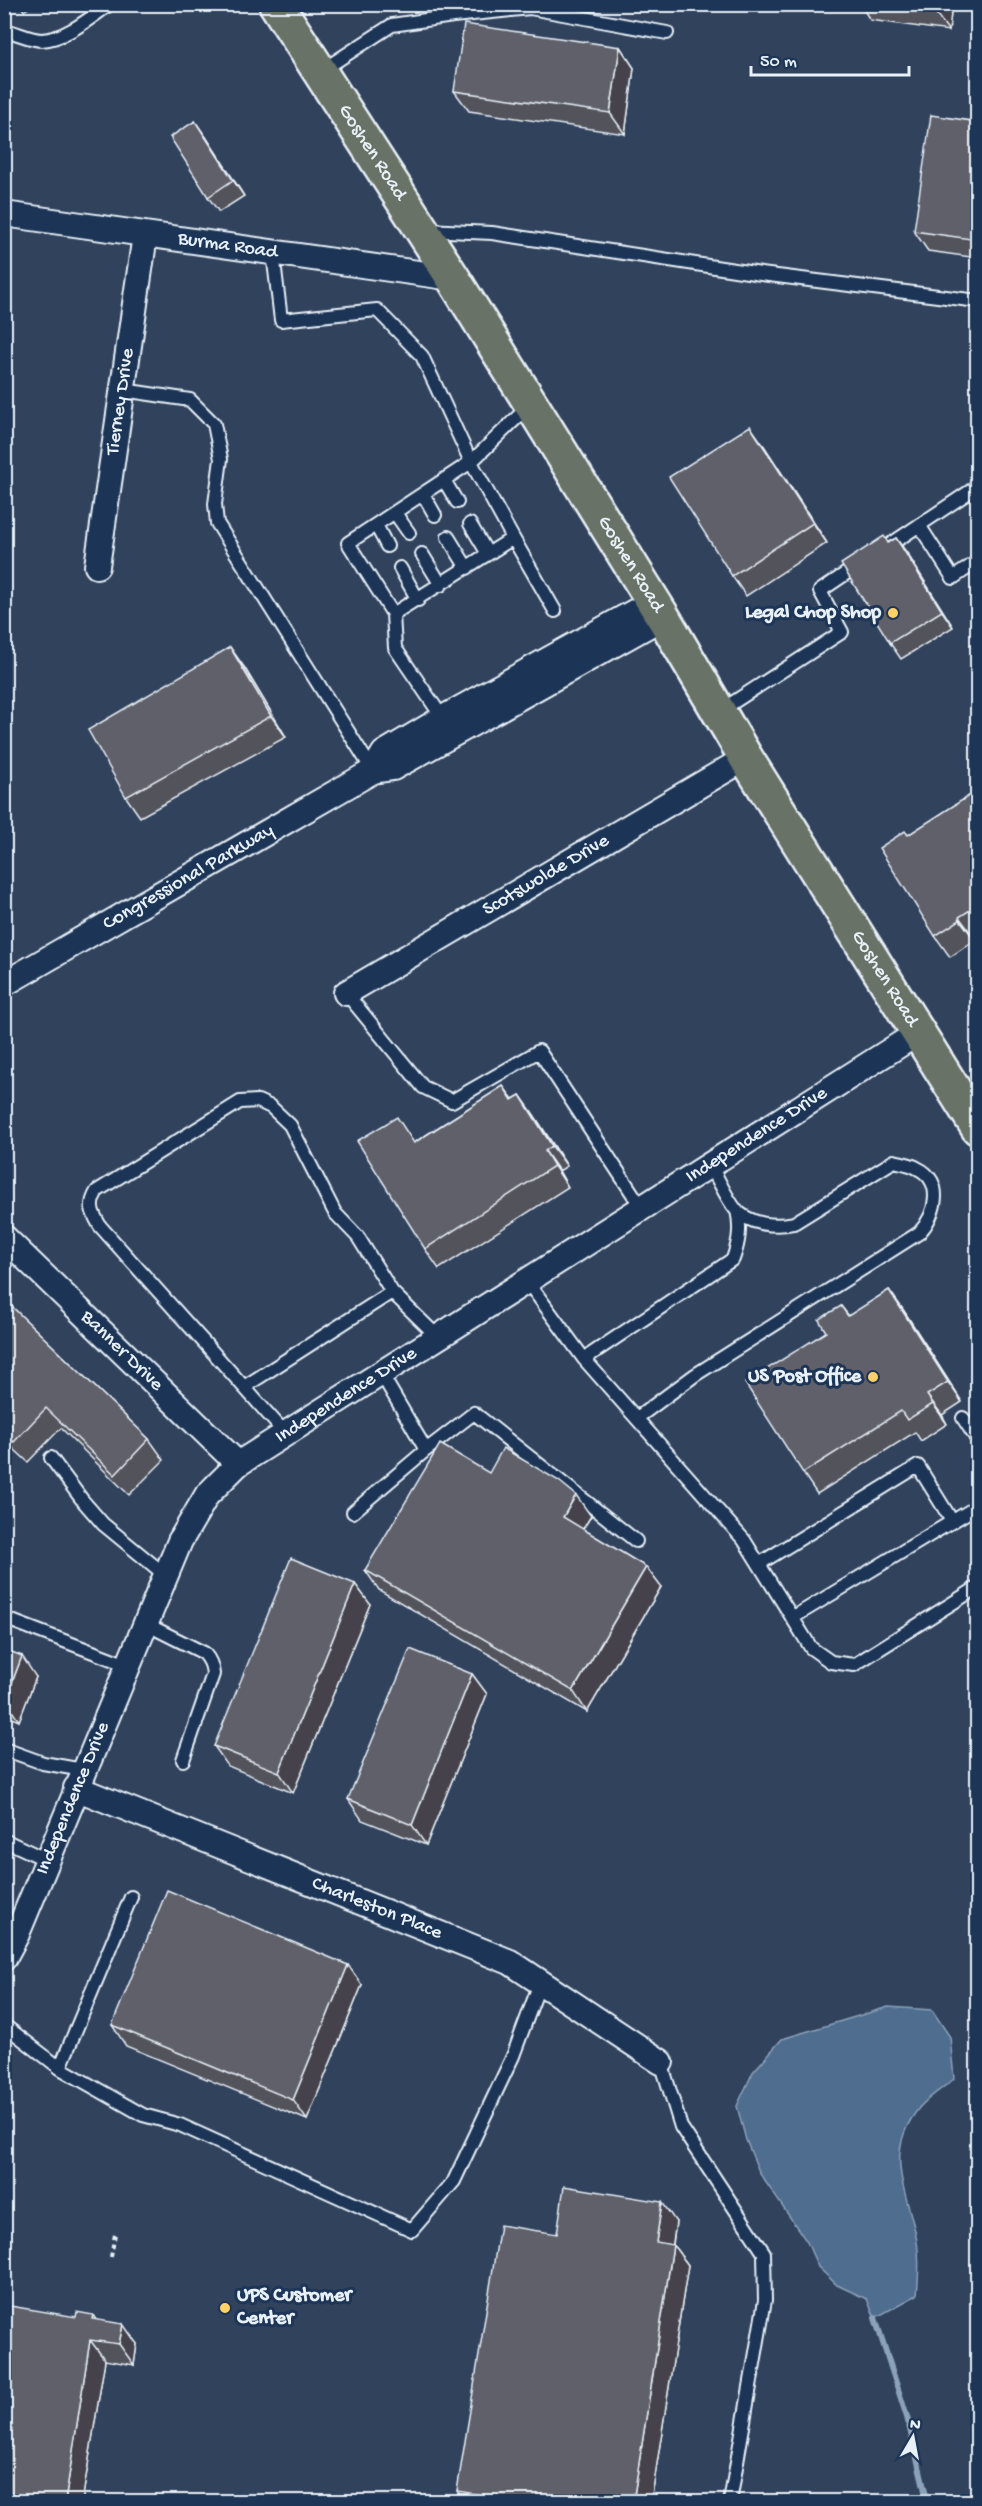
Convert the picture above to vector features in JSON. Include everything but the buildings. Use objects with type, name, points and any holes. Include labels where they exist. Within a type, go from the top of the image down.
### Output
[{"type":"main road","name":"Goshen Road","points":[[276,4],[453,278],[659,609],[746,758],[978,1128]]},
{"type":"street","name":"Burma Road","points":[[4,214],[453,278]]},
{"type":"street","name":"Tierney Drive","points":[[97,566],[145,235]]},
{"type":"street","name":"Congressional Parkway","points":[[4,984],[374,771],[393,768],[448,726],[659,609]]},
{"type":"street","name":"Scotswolde Drive","points":[[346,993],[746,758]]},
{"type":"street","name":"Independence Drive","points":[[4,1958],[47,1860],[164,1574],[180,1540],[207,1495],[238,1464],[382,1375],[438,1337],[918,1033]]},
{"type":"street","name":"Banner Drive","points":[[4,1237],[238,1464]]},
{"type":"street","name":"Charleston Place","points":[[80,1779],[510,1962],[661,2062]]},
{"type":"lane","points":[[4,30],[41,40],[58,36],[75,28],[110,4]]},
{"type":"lane","points":[[320,72],[392,25],[453,16],[530,8],[667,33]]},
{"type":"lane","points":[[422,230],[492,233],[761,274],[978,301]]},
{"type":"lane","points":[[273,253],[281,320],[377,310],[422,356],[471,462],[555,611]]},
{"type":"lane","points":[[123,390],[190,400],[214,423],[221,459],[215,504],[217,523],[374,771]]},
{"type":"lane","points":[[448,726],[395,648],[393,614],[348,543],[471,462],[531,404]]},
{"type":"lane","points":[[444,480],[457,502]]},
{"type":"lane","points":[[719,712],[842,632],[820,591],[978,486]]},
{"type":"lane","points":[[423,494],[435,515]]},
{"type":"lane","points":[[395,513],[409,533]]},
{"type":"lane","points":[[470,524],[488,554]]},
{"type":"lane","points":[[375,525],[387,546]]},
{"type":"lane","points":[[918,525],[953,578],[978,561]]},
{"type":"lane","points":[[448,537],[467,568]]},
{"type":"lane","points":[[393,614],[513,538]]},
{"type":"lane","points":[[422,554],[441,585]]},
{"type":"lane","points":[[400,568],[418,600]]},
{"type":"lane","points":[[346,993],[423,1087],[452,1101],[539,1051],[642,1208]]},
{"type":"lane","points":[[286,1434],[100,1226],[92,1213],[91,1200],[97,1191],[240,1102],[258,1101],[270,1107],[290,1125],[335,1213],[358,1237],[392,1292],[438,1337]]},
{"type":"lane","points":[[637,1418],[695,1375],[919,1233],[930,1221],[935,1200],[933,1183],[918,1168],[894,1161],[794,1223],[776,1227],[756,1221],[737,1210]]},
{"type":"lane","points":[[584,1359],[733,1259],[739,1244],[740,1223],[737,1210],[710,1165]]},
{"type":"lane","points":[[527,1281],[584,1359],[744,1540],[811,1648],[831,1662],[854,1665],[978,1587]]},
{"type":"lane","points":[[244,1387],[392,1292]]},
{"type":"lane","points":[[382,1375],[426,1450]]},
{"type":"lane","points":[[353,1512],[474,1413],[636,1541]]},
{"type":"lane","points":[[963,1418],[978,1441]]},
{"type":"lane","points":[[51,1458],[82,1501],[103,1524],[164,1574]]},
{"type":"lane","points":[[759,1564],[918,1466],[952,1521]]},
{"type":"lane","points":[[792,1618],[978,1506]]},
{"type":"lane","points":[[4,1618],[127,1665]]},
{"type":"lane","points":[[144,1623],[204,1653],[210,1659],[213,1674],[183,1760]]},
{"type":"lane","points":[[4,1749],[80,1779]]},
{"type":"lane","points":[[4,1840],[47,1860]]},
{"type":"lane","points":[[60,2068],[131,1897]]},
{"type":"lane","points":[[4,2025],[60,2068],[143,2115],[180,2125],[412,2230],[454,2181],[513,2056],[540,1983]]},
{"type":"lane","points":[[661,2062],[681,2127],[764,2253],[765,2300],[730,2502]]},
{"type":"path","points":[[111,2257],[115,2234]]},
{"type":"water","points":[[888,2007],[932,2010],[950,2037],[954,2079],[919,2108],[902,2138],[900,2168],[902,2183],[918,2247],[917,2295],[875,2318],[867,2299],[837,2285],[818,2267],[807,2242],[760,2174],[746,2140],[737,2106],[753,2072],[782,2039]]},
{"type":"waterway","points":[[875,2318],[907,2417],[926,2495],[930,2502]]},
{"type":"place","name":"Legal Chop Shop","points":[[893,613]]},
{"type":"place","name":"US Post Office","points":[[873,1377]]},
{"type":"place","name":"UPS Customer Center","points":[[225,2308]]}]
